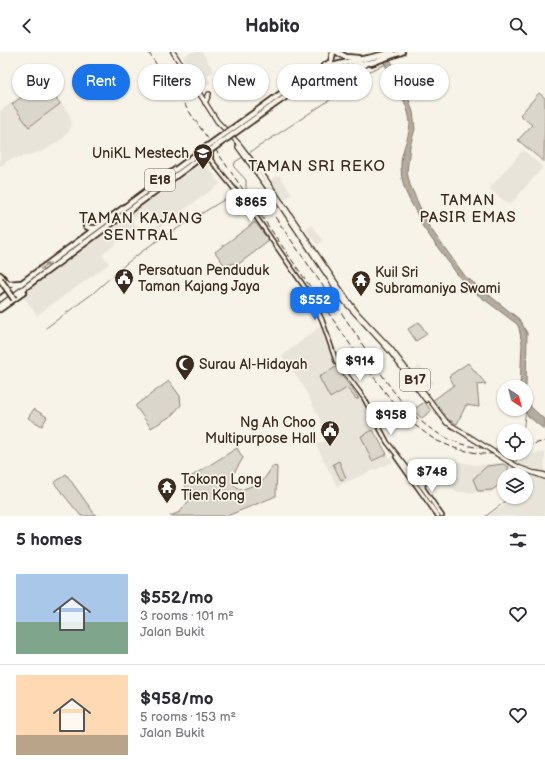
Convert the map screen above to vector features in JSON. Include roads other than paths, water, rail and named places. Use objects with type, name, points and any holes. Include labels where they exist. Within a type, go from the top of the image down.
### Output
[{"type":"highway","points":[[328,64],[331,62],[334,52]]},
{"type":"highway","points":[[337,52],[346,57],[366,59]]},
{"type":"highway","name":"E18","points":[[343,64],[366,59],[372,60],[392,52]]},
{"type":"highway","name":"E18","points":[[355,64],[402,52]]},
{"type":"highway","points":[[364,64],[372,60]]},
{"type":"highway","name":"E18","points":[[0,306],[186,167],[209,155],[227,138],[277,99]]},
{"type":"highway","name":"E18","points":[[0,299],[97,227],[209,155],[269,105],[278,100]]},
{"type":"highway","points":[[85,237],[87,231],[86,226],[90,228],[97,227]]},
{"type":"highway","points":[[0,309],[38,281],[72,253]]},
{"type":"highway","points":[[0,275],[4,281],[11,285],[25,280]]},
{"type":"highway","points":[[0,279],[13,300]]},
{"type":"highway","points":[[0,283],[13,300]]},
{"type":"main road","name":"B17","points":[[173,52],[180,64]]},
{"type":"main road","points":[[205,94],[209,94],[205,103]]},
{"type":"main road","name":"B17","points":[[203,100],[221,126],[237,143],[345,302],[389,350],[438,416],[516,466],[545,476]]},
{"type":"main road","points":[[209,155],[237,194],[252,211],[308,293],[322,320],[336,361],[364,398],[387,442],[423,488],[442,516]]},
{"type":"main road","points":[[308,293],[322,323],[335,362],[363,399],[389,448],[416,483],[438,516]]},
{"type":"main road","points":[[417,480],[423,479],[423,488]]},
{"type":"waterway","points":[[249,153],[351,86],[365,73],[380,67]]},
{"type":"waterway","points":[[243,157],[235,162],[234,167],[246,180],[246,189]]},
{"type":"waterway","points":[[46,328],[92,294],[127,263],[152,244],[235,193]]},
{"type":"waterway","points":[[524,424],[525,416]]},
{"type":"waterway","points":[[515,464],[517,460]]},
{"type":"waterway","points":[[486,516],[502,504]]},
{"type":"railway","points":[[148,52],[363,363],[405,418],[435,440],[457,449],[482,454],[497,454]]},
{"type":"railway","points":[[275,217],[342,313],[378,370],[408,409],[425,425],[445,437],[469,446],[497,449]]},
{"type":"railway","points":[[533,444],[545,441]]},
{"type":"place","name":"UniKL Mestech","points":[[203,170]]},
{"type":"place","name":"Persatuan Penduduk Taman Kajang Jaya","points":[[124,295]]},
{"type":"place","name":"Kuil Sri Subramaniya Swami","points":[[361,297]]},
{"type":"place","name":"Surau Al-Hidayah","points":[[185,381]]},
{"type":"place","name":"Ng Ah Choo Multipurpose Hall","points":[[330,447]]},
{"type":"place","name":"Tokong Long Tien Kong","points":[[167,504]]},
{"type":"district","name":"TAMAN SRI REKO","points":[[317,166]]},
{"type":"district","name":"TAMAN PASIR EMAS","points":[[468,208]]},
{"type":"district","name":"TAMAN KAJANG SENTRAL","points":[[141,226]]}]
